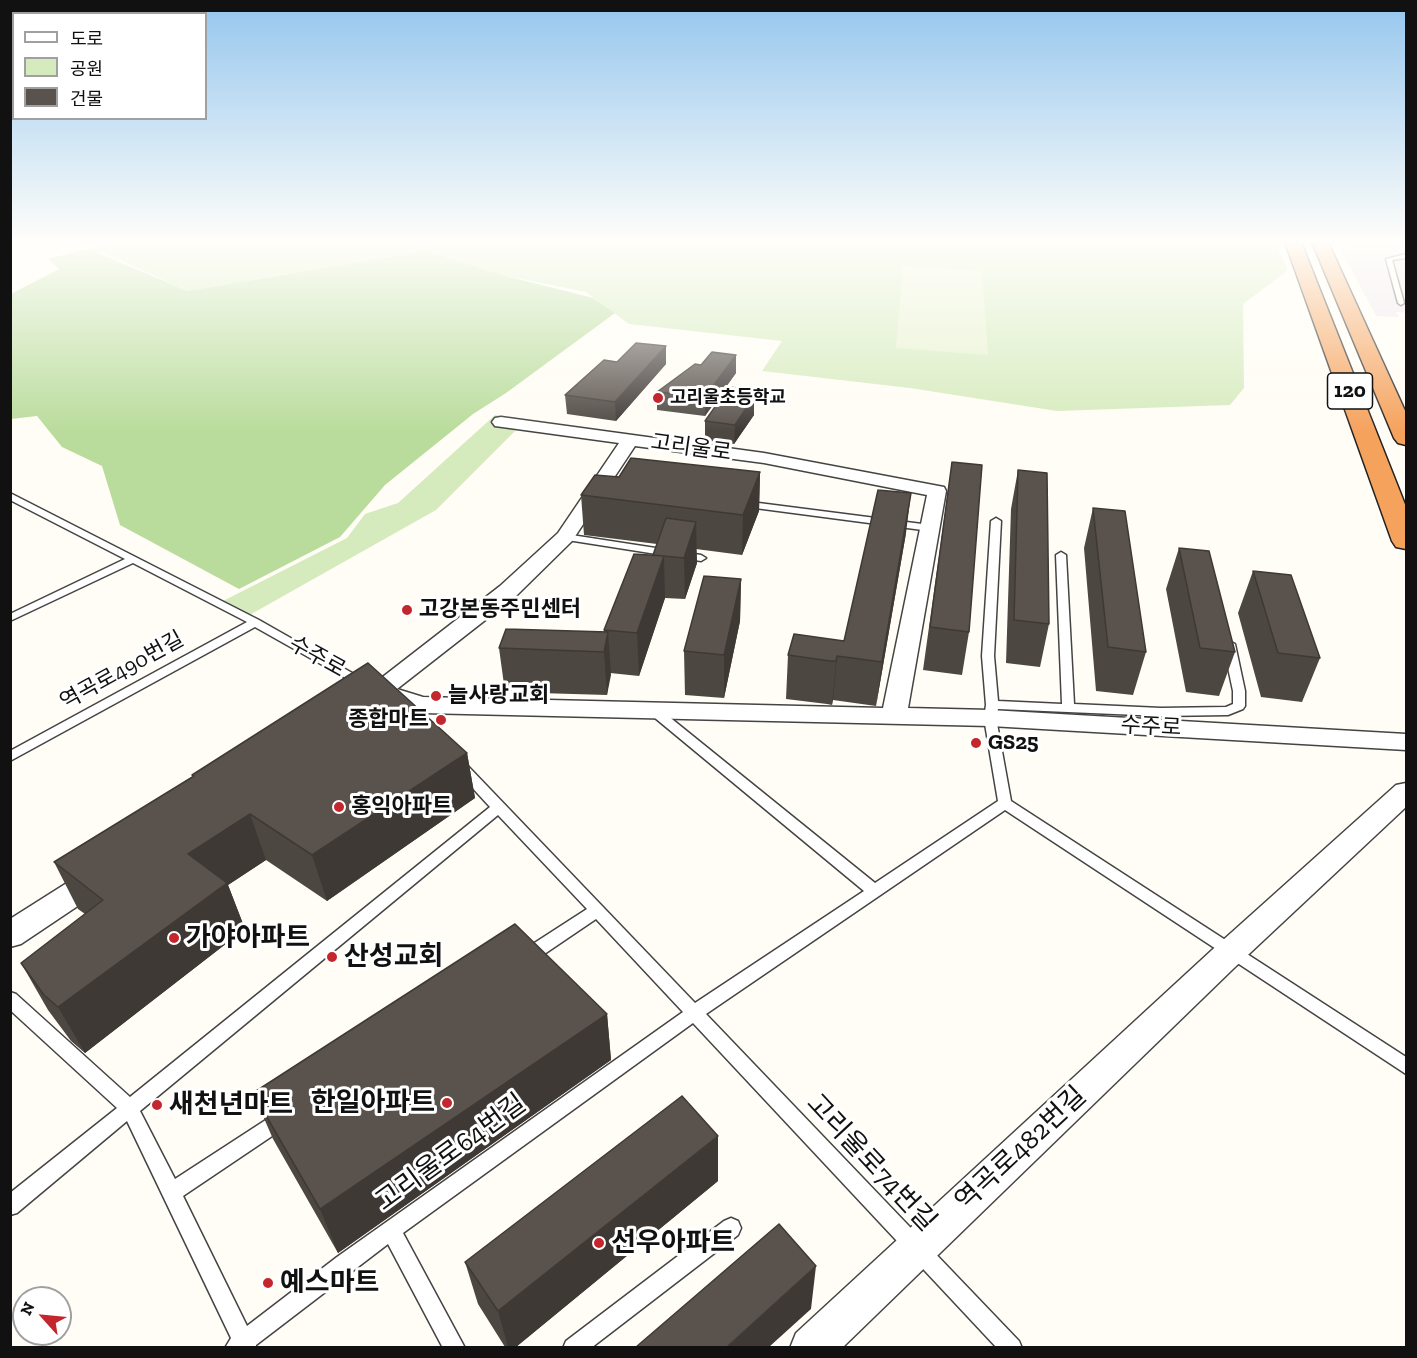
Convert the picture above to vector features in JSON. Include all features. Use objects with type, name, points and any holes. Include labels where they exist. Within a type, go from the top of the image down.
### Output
[{"type":"highway","name":"120","points":[[1317,305],[1407,541]]},
{"type":"highway","name":"120","points":[[1348,305],[1407,438]]},
{"type":"street","points":[[501,422],[630,440]]},
{"type":"street","name":"고리울로","points":[[350,712],[380,692],[508,591],[565,537],[605,487],[630,440],[764,458],[937,492],[930,528]]},
{"type":"street","points":[[894,715],[930,528]]},
{"type":"street","name":"수주로","points":[[380,692],[418,712],[653,710],[894,715],[991,711],[1407,742]]},
{"type":"street","name":"역곡로482번길","points":[[811,1347],[1232,951],[1407,792]]},
{"type":"street","points":[[10,935],[120,863]]},
{"type":"lane","name":"수주로","points":[[10,496],[255,622],[380,692]]},
{"type":"lane","points":[[736,503],[930,528]]},
{"type":"lane","points":[[996,521],[988,656],[991,711],[1005,803],[1407,1066]]},
{"type":"lane","points":[[565,537],[701,558]]},
{"type":"lane","points":[[1061,555],[1068,706]]},
{"type":"lane","points":[[10,618],[134,559]]},
{"type":"lane","name":"역곡로490번길","points":[[10,757],[255,622]]},
{"type":"lane","points":[[991,711],[1068,706],[1161,712],[1228,711],[1239,706],[1239,692],[1226,633]]},
{"type":"lane","points":[[653,710],[874,891]]},
{"type":"lane","name":"고리울로74번길","points":[[453,759],[1012,1347]]},
{"type":"lane","points":[[694,1013],[1005,803]]},
{"type":"lane","points":[[10,1206],[499,807]]},
{"type":"lane","points":[[518,962],[597,910]]},
{"type":"lane","name":"고리울로64번길","points":[[10,999],[130,1108],[172,1192],[241,1345],[391,1231],[694,1013]]},
{"type":"lane","points":[[172,1192],[290,1113]]},
{"type":"lane","points":[[573,1347],[731,1228]]},
{"type":"lane","points":[[391,1231],[455,1347]]},
{"type":"shaded area","points":[[1370,305],[1406,305],[1406,313],[1396,312],[1399,317],[1376,316]]},
{"type":"green space","points":[[11,305],[604,305],[615,313],[506,393],[473,414],[385,485],[340,537],[239,589],[120,525],[102,466],[62,447],[37,416],[11,419]]},
{"type":"green space","points":[[604,305],[1243,305],[1244,388],[1230,405],[1057,411],[910,388],[762,371],[782,341],[629,324]]},
{"type":"green space","points":[[900,305],[984,305],[988,355],[896,348]]},
{"type":"green space","points":[[495,415],[526,420],[436,510],[246,617],[219,603],[347,538],[365,514],[398,503]]},
{"type":"building","points":[[636,343],[666,346],[615,402],[565,395],[604,360],[617,362]]},
{"type":"building","points":[[712,352],[736,355],[705,397],[657,392],[695,364],[701,365]]},
{"type":"building","points":[[729,387],[754,390],[750,396],[754,396],[735,425],[705,421]]},
{"type":"building","points":[[631,458],[760,472],[743,515],[581,495],[595,475],[619,477]]},
{"type":"building","points":[[952,462],[982,465],[969,632],[930,627]]},
{"type":"building","points":[[1018,470],[1047,473],[1049,624],[1014,620]]},
{"type":"building","points":[[878,490],[911,493],[882,662],[837,656],[836,661],[830,661],[788,655],[794,634],[844,641]]},
{"type":"building","points":[[1093,508],[1125,511],[1146,652],[1108,647]]},
{"type":"building","points":[[666,518],[696,522],[684,558],[653,555]]},
{"type":"building","points":[[1179,548],[1209,551],[1235,652],[1200,648]]},
{"type":"building","points":[[634,554],[664,556],[637,633],[604,630]]},
{"type":"building","points":[[1253,571],[1291,575],[1320,658],[1278,653]]},
{"type":"building","points":[[704,576],[741,579],[724,655],[684,651]]},
{"type":"building","points":[[506,629],[608,632],[604,652],[499,648]]},
{"type":"building","points":[[368,663],[467,753],[312,855],[250,814],[188,854],[227,883],[58,1007],[44,995],[21,963],[103,900],[54,862],[194,776],[192,775]]},
{"type":"building","points":[[515,924],[607,1014],[320,1209],[253,1093]]},
{"type":"building","points":[[682,1096],[718,1136],[498,1311],[465,1262]]},
{"type":"building","points":[[779,1224],[816,1266],[727,1347],[636,1347]]},
{"type":"place","name":"고리울초등학교","points":[[658,398]]},
{"type":"place","name":"고강본동주민센터","points":[[407,610]]},
{"type":"place","name":"늘사랑교회","points":[[436,696]]},
{"type":"place","name":"종합마트","points":[[441,720]]},
{"type":"place","name":"GS25","points":[[976,743]]},
{"type":"place","name":"홍익아파트","points":[[339,807]]},
{"type":"place","name":"가야아파트","points":[[174,938]]},
{"type":"place","name":"산성교회","points":[[332,957]]},
{"type":"place","name":"한일아파트","points":[[447,1103]]},
{"type":"place","name":"새천년마트","points":[[157,1105]]},
{"type":"place","name":"선우아파트","points":[[599,1243]]},
{"type":"place","name":"예스마트","points":[[268,1283]]}]
